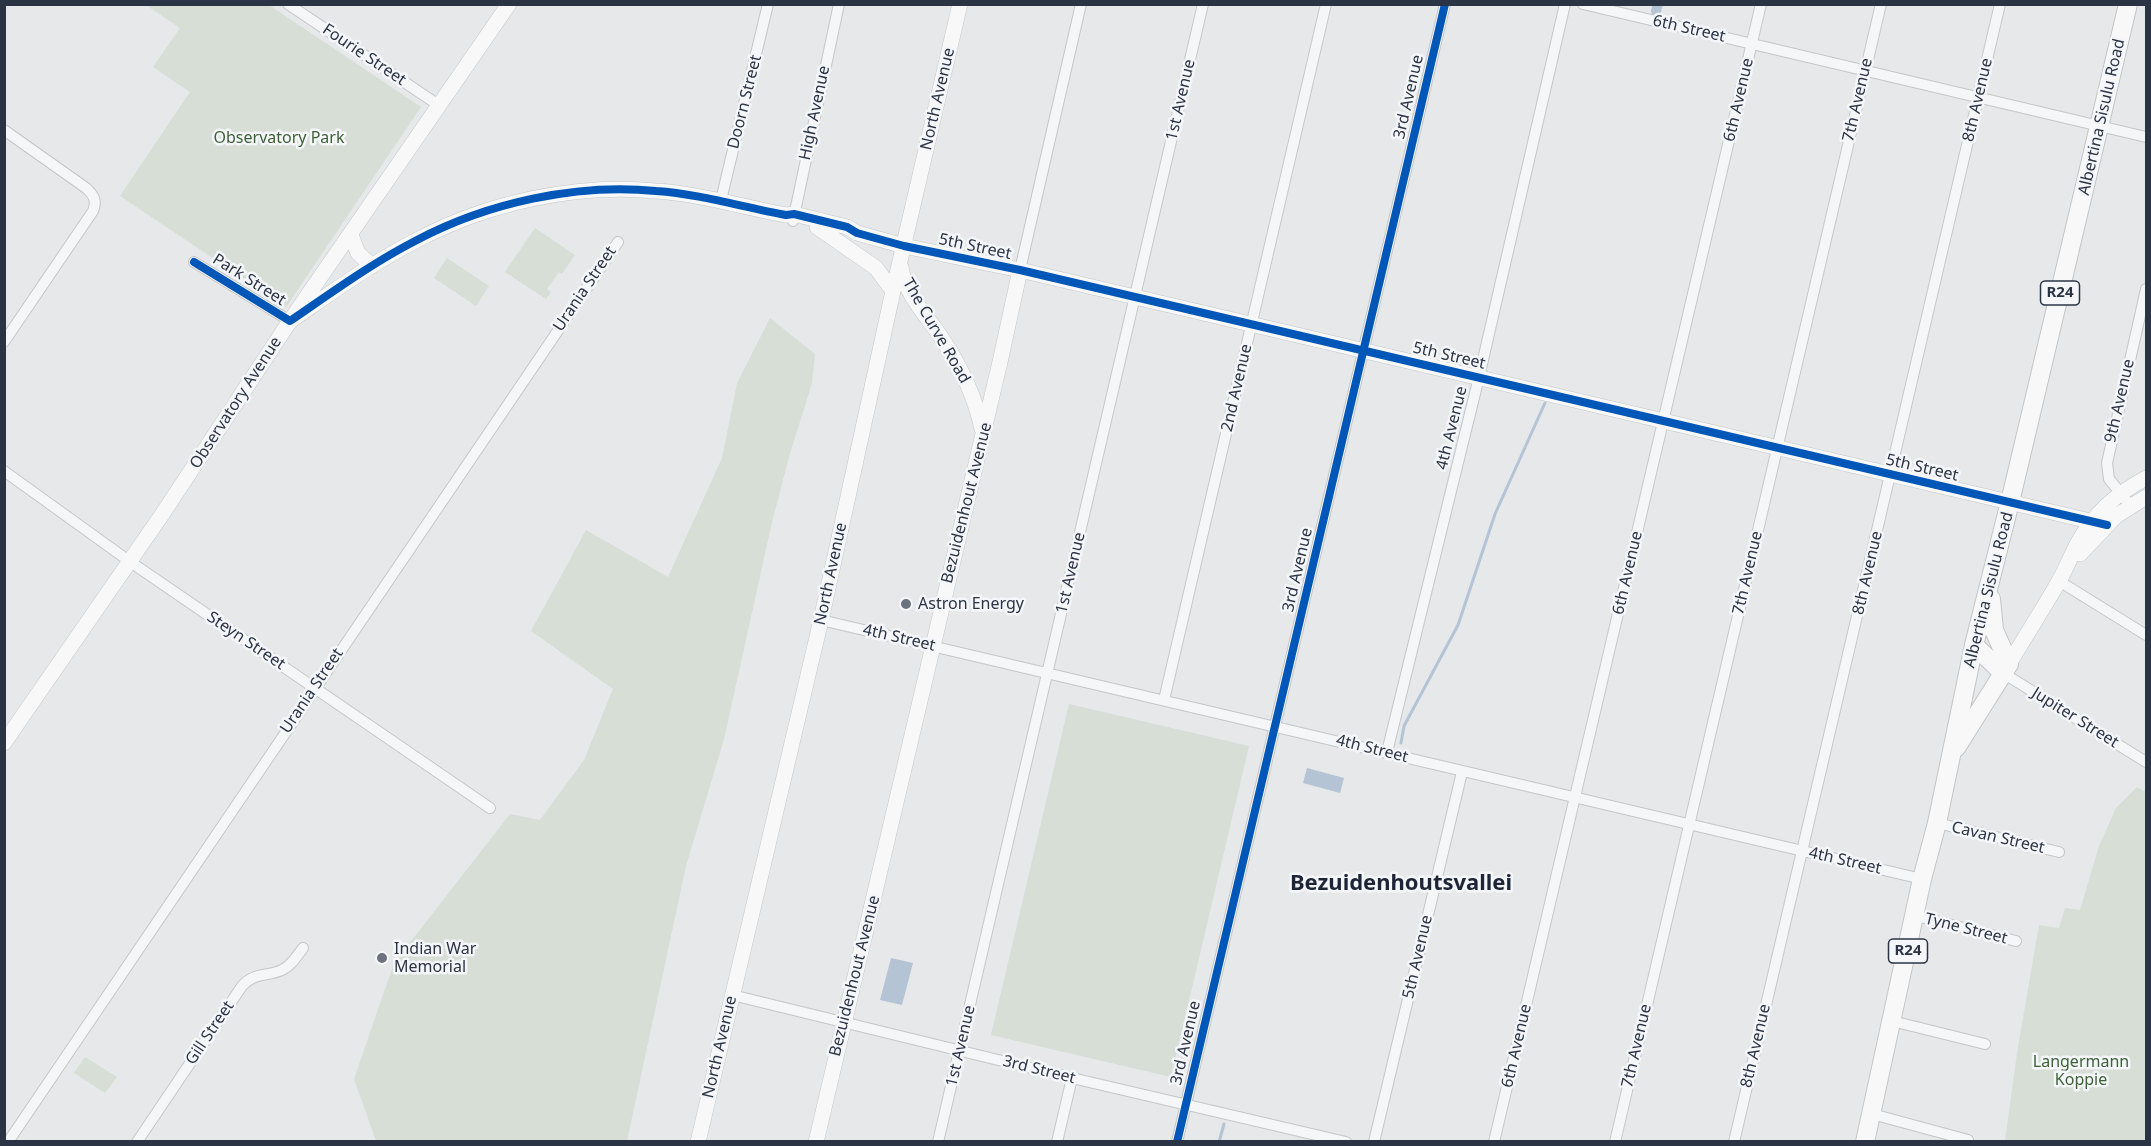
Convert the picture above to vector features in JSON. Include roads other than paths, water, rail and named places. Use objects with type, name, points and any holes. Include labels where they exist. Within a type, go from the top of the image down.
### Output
[{"type":"main road","name":"Albertina Sisulu Road","points":[[1865,1142],[1937,823],[1974,645],[2128,4]]},
{"type":"main road","name":"R24","points":[[1949,760],[2006,669],[1994,630],[1991,581]]},
{"type":"main road","points":[[1974,645],[2006,669]]},
{"type":"street","name":"Fourie Street","points":[[288,4],[440,106]]},
{"type":"street","name":"Observatory Avenue","points":[[4,743],[290,321],[509,4]]},
{"type":"street","name":"Doorn Street","points":[[721,200],[768,4]]},
{"type":"street","name":"High Avenue","points":[[791,217],[839,4]]},
{"type":"street","name":"North Avenue","points":[[698,1142],[821,620],[893,291],[960,4]]},
{"type":"street","name":"Bezuidenhout Avenue","points":[[816,1142],[983,435],[1081,4]]},
{"type":"street","name":"1st Avenue","points":[[938,1142],[1203,4]]},
{"type":"street","name":"2nd Avenue","points":[[1164,700],[1326,4]]},
{"type":"street","name":"3rd Avenue","points":[[1177,1142],[1445,4]]},
{"type":"street","name":"4th Avenue","points":[[1388,753],[1479,377],[1565,4]]},
{"type":"street","name":"6th Street","points":[[1583,4],[2146,137]]},
{"type":"street","name":"6th Avenue","points":[[1494,1142],[1761,4]]},
{"type":"street","name":"7th Avenue","points":[[1615,1142],[1881,4]]},
{"type":"street","name":"8th Avenue","points":[[1734,1142],[2000,4]]},
{"type":"street","points":[[4,130],[92,194],[95,203],[89,217],[4,342]]},
{"type":"street","points":[[290,321],[372,266],[416,240],[482,213],[534,199],[594,191],[654,190],[721,200],[791,217]]},
{"type":"street","name":"5th Street","points":[[791,217],[817,227],[847,234],[857,233]]},
{"type":"street","name":"5th Street","points":[[791,217],[847,227],[857,233],[904,246],[1020,270],[2107,525]]},
{"type":"street","points":[[817,227],[876,268],[893,291]]},
{"type":"street","points":[[351,234],[358,253],[372,266]]},
{"type":"street","name":"Urania Street","points":[[6,1141],[618,242]]},
{"type":"street","name":"The Curve Road","points":[[900,261],[905,284],[944,342],[968,384],[983,435]]},
{"type":"street","name":"Park Street","points":[[194,262],[290,321]]},
{"type":"street","name":"9th Avenue","points":[[2131,506],[2109,479],[2107,463],[2146,289]]},
{"type":"street","points":[[890,307],[899,300],[914,298]]},
{"type":"street","name":"Steyn Street","points":[[4,471],[129,561],[490,808]]},
{"type":"street","points":[[2006,669],[2061,577],[2091,521],[2119,494],[2146,478]]},
{"type":"street","points":[[2061,577],[2107,525],[2146,497]]},
{"type":"street","points":[[2061,577],[2146,635]]},
{"type":"street","name":"4th Street","points":[[821,620],[1923,879]]},
{"type":"street","name":"Jupiter Street","points":[[2006,669],[2146,762]]},
{"type":"street","name":"5th Avenue","points":[[1374,1142],[1462,772]]},
{"type":"street","name":"Cavan Street","points":[[1937,823],[2059,852]]},
{"type":"street","name":"Tyne Street","points":[[1916,916],[2016,941]]},
{"type":"street","name":"Gill Street","points":[[137,1142],[242,986],[248,979],[281,970],[303,948]]},
{"type":"street","name":"3rd Street","points":[[732,995],[1346,1142]]},
{"type":"street","points":[[1892,1021],[1985,1044]]},
{"type":"street","points":[[1058,1142],[1072,1078]]},
{"type":"street","points":[[1872,1114],[1968,1140]]},
{"type":"water","points":[[1307,768],[1344,778],[1340,793],[1303,783]]},
{"type":"water","points":[[891,958],[913,963],[902,1005],[880,1000]]},
{"type":"waterway","points":[[1656,11],[1658,4]]},
{"type":"waterway","points":[[1401,743],[1404,726],[1458,625],[1495,514],[1545,403]]},
{"type":"waterway","points":[[1219,1142],[1224,1124]]},
{"type":"place","name":"Astron Energy","points":[[906,604]]},
{"type":"place","name":"Indian War Memorial","points":[[382,958]]},
{"type":"district","name":"Bezuidenhoutsvallei","points":[[1401,884]]},
{"type":"park label","name":"Observatory Park","points":[[279,138]]},
{"type":"park label","name":"Langermann Koppie","points":[[2081,1071]]}]
